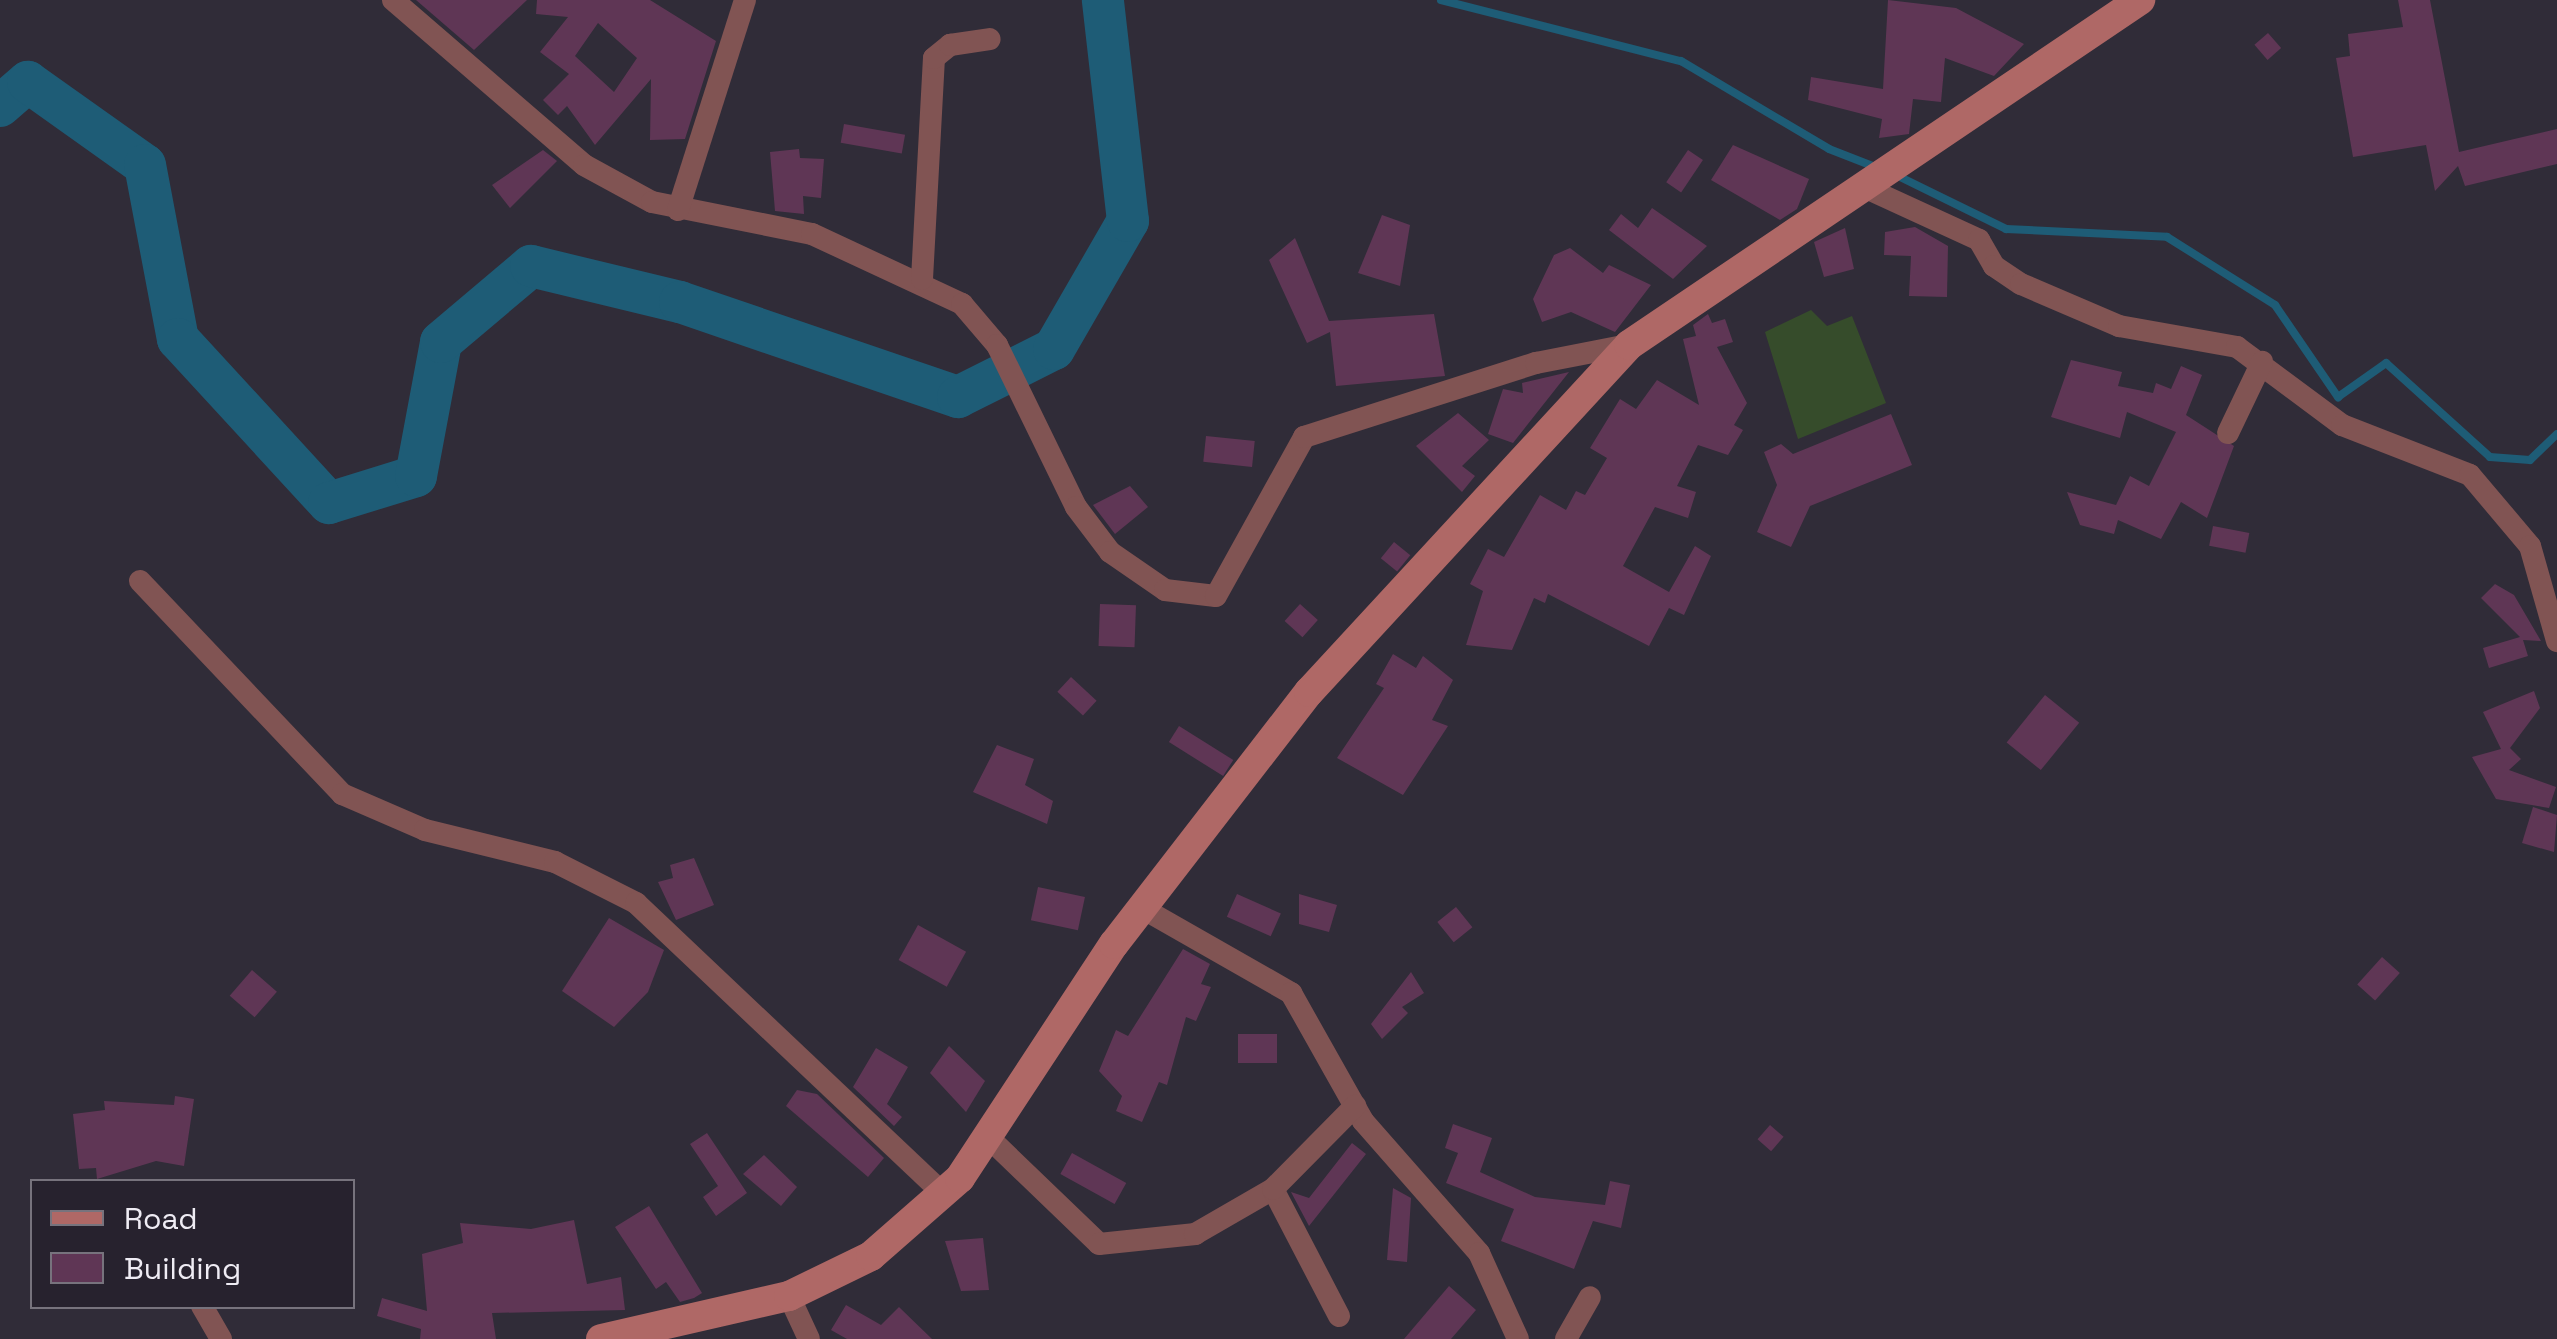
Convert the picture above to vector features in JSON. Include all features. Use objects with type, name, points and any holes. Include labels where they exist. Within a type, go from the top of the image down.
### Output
[{"type":"street","points":[[393,0],[584,165],[678,210],[812,234],[922,280],[962,304],[997,345],[1076,507],[1110,552],[1165,590],[1216,596],[1304,438],[1536,363],[1629,345]]},
{"type":"street","points":[[678,210],[745,0]]},
{"type":"street","points":[[601,1339],[789,1296],[871,1256],[943,1193],[988,1137],[1142,908],[1309,692],[1629,345],[2140,0]]},
{"type":"street","points":[[922,280],[934,58],[950,46],[990,40]]},
{"type":"street","points":[[1868,185],[1980,240],[2005,276],[2080,311],[2237,347],[2342,425],[2470,476],[2530,546],[2557,640]]},
{"type":"street","points":[[2228,433],[2262,362]]},
{"type":"street","points":[[140,580],[342,794],[425,830],[555,862],[636,904],[943,1193]]},
{"type":"street","points":[[1142,908],[1291,993],[1355,1106],[1478,1253],[1518,1339]]},
{"type":"street","points":[[988,1137],[1099,1244],[1195,1234],[1274,1189],[1355,1106]]},
{"type":"street","points":[[1274,1189],[1338,1316]]},
{"type":"street","points":[[789,1296],[809,1339]]},
{"type":"street","points":[[1566,1339],[1590,1298]]},
{"type":"street","points":[[204,1309],[221,1339]]},
{"type":"green space","points":[[1811,310],[1827,326],[1852,316],[1886,403],[1798,439],[1765,332]]},
{"type":"building","points":[[416,0],[527,0],[474,50]]},
{"type":"building","points":[[537,0],[650,0],[716,41],[685,139],[650,140],[651,79],[595,145],[567,106],[558,115],[543,100],[569,74],[540,52],[568,17],[536,14]],"holes":[[[598,23],[637,58],[614,92],[575,56]]]},
{"type":"building","points":[[1888,0],[1956,8],[2024,44],[1994,76],[1945,58],[1941,102],[1913,99],[1909,134],[1879,138],[1882,119],[1808,100],[1811,77],[1883,89]]},
{"type":"building","points":[[2398,0],[2430,0],[2459,152],[2557,129],[2557,164],[2465,186],[2458,166],[2435,191],[2426,145],[2353,157],[2336,58],[2350,56],[2348,34],[2403,27]]},
{"type":"building","points":[[2268,33],[2281,48],[2268,60],[2254,45]]},
{"type":"building","points":[[844,124],[905,135],[902,153],[841,143]]},
{"type":"building","points":[[1733,145],[1809,179],[1797,209],[1780,220],[1711,180]]},
{"type":"building","points":[[799,149],[800,158],[824,159],[821,198],[803,196],[804,214],[775,211],[770,152]]},
{"type":"building","points":[[543,150],[557,161],[510,208],[492,185]]},
{"type":"building","points":[[1688,150],[1703,160],[1681,192],[1666,182]]},
{"type":"building","points":[[1652,208],[1707,246],[1673,279],[1609,230],[1621,214],[1638,228]]},
{"type":"building","points":[[1382,215],[1410,225],[1400,286],[1358,273]]},
{"type":"building","points":[[1915,227],[1948,246],[1947,297],[1909,296],[1911,256],[1884,255],[1885,232]]},
{"type":"building","points":[[1845,228],[1854,269],[1824,277],[1814,242]]},
{"type":"building","points":[[1295,238],[1329,321],[1434,314],[1445,376],[1336,386],[1330,332],[1307,343],[1269,260]]},
{"type":"building","points":[[1570,248],[1603,273],[1609,265],[1651,285],[1615,332],[1571,312],[1542,322],[1533,299],[1554,255]]},
{"type":"building","points":[[1708,314],[1712,323],[1725,319],[1733,342],[1717,347],[1747,403],[1734,425],[1743,430],[1728,455],[1698,445],[1677,486],[1696,492],[1688,518],[1655,507],[1623,566],[1669,592],[1695,546],[1711,556],[1684,615],[1669,608],[1649,646],[1548,594],[1545,603],[1534,598],[1512,650],[1466,645],[1483,591],[1470,584],[1488,549],[1504,557],[1540,495],[1566,510],[1576,491],[1585,495],[1607,458],[1590,448],[1620,399],[1636,409],[1657,380],[1699,405],[1683,339],[1696,336],[1693,325]]},
{"type":"building","points":[[2071,360],[2122,372],[2118,386],[2153,393],[2156,383],[2171,389],[2181,366],[2202,375],[2186,415],[2234,446],[2207,518],[2181,502],[2161,539],[2118,520],[2114,534],[2080,525],[2067,492],[2116,505],[2130,476],[2149,486],[2176,432],[2127,412],[2120,438],[2051,417]]},
{"type":"building","points":[[1569,372],[1513,443],[1488,434],[1503,389],[1523,393],[1522,383]]},
{"type":"building","points":[[1458,413],[1489,440],[1462,466],[1475,476],[1462,492],[1416,446]]},
{"type":"building","points":[[1891,414],[1912,465],[1810,506],[1791,547],[1757,532],[1777,485],[1764,452],[1781,444],[1793,454]]},
{"type":"building","points":[[1206,436],[1255,441],[1252,467],[1203,462]]},
{"type":"building","points":[[1130,486],[1148,507],[1115,534],[1093,505]]},
{"type":"building","points":[[2213,526],[2249,533],[2246,553],[2209,546]]},
{"type":"building","points":[[1394,542],[1410,555],[1397,572],[1381,558]]},
{"type":"building","points":[[2495,584],[2514,595],[2541,641],[2523,640],[2528,656],[2489,668],[2483,648],[2520,637],[2481,598]]},
{"type":"building","points":[[1100,604],[1136,605],[1135,647],[1099,646]]},
{"type":"building","points":[[1300,604],[1318,620],[1302,637],[1285,621]]},
{"type":"building","points":[[1393,654],[1416,668],[1423,656],[1453,680],[1432,720],[1448,726],[1403,795],[1337,758],[1384,688],[1376,684]]},
{"type":"building","points":[[1071,677],[1097,701],[1083,715],[1057,692]]},
{"type":"building","points":[[2534,691],[2540,708],[2510,748],[2521,759],[2509,770],[2556,787],[2549,808],[2496,799],[2472,757],[2501,749],[2483,712]]},
{"type":"building","points":[[2045,695],[2079,723],[2041,770],[2007,742]]},
{"type":"building","points":[[1179,726],[1233,760],[1223,776],[1169,742]]},
{"type":"building","points":[[997,745],[1034,759],[1025,785],[1053,801],[1047,824],[973,792]]},
{"type":"building","points":[[2533,807],[2557,815],[2554,852],[2522,843]]},
{"type":"building","points":[[694,858],[714,905],[676,920],[658,882],[673,878],[670,865]]},
{"type":"building","points":[[1038,887],[1085,897],[1078,930],[1031,920]]},
{"type":"building","points":[[1237,894],[1281,914],[1271,936],[1227,917]]},
{"type":"building","points":[[1299,894],[1337,905],[1329,932],[1299,924]]},
{"type":"building","points":[[1456,907],[1472,927],[1454,942],[1437,922]]},
{"type":"building","points":[[609,918],[664,950],[648,992],[614,1027],[562,991]]},
{"type":"building","points":[[918,925],[966,952],[947,987],[899,960]]},
{"type":"building","points":[[1183,949],[1210,964],[1201,984],[1211,987],[1196,1021],[1186,1017],[1167,1085],[1159,1082],[1142,1122],[1116,1111],[1122,1096],[1099,1071],[1116,1030],[1128,1036]]},
{"type":"building","points":[[2382,957],[2400,973],[2375,1001],[2357,984]]},
{"type":"building","points":[[252,970],[277,992],[255,1017],[230,996]]},
{"type":"building","points":[[1411,972],[1424,993],[1402,1007],[1408,1013],[1382,1039],[1371,1024]]},
{"type":"building","points":[[1238,1034],[1277,1034],[1277,1063],[1238,1063]]},
{"type":"building","points":[[949,1046],[985,1081],[966,1112],[930,1073]]},
{"type":"building","points":[[876,1048],[908,1067],[887,1104],[902,1117],[894,1126],[853,1087]]},
{"type":"building","points":[[797,1090],[817,1094],[884,1158],[868,1177],[786,1106]]},
{"type":"building","points":[[175,1096],[194,1099],[184,1166],[156,1161],[97,1179],[96,1168],[79,1169],[73,1114],[105,1110],[104,1101],[174,1105]]},
{"type":"building","points":[[1453,1124],[1492,1138],[1480,1172],[1535,1197],[1605,1205],[1610,1181],[1630,1185],[1621,1228],[1593,1221],[1574,1269],[1501,1241],[1514,1209],[1446,1183],[1458,1153],[1445,1148]]},
{"type":"building","points":[[1770,1125],[1784,1137],[1771,1151],[1758,1139]]},
{"type":"building","points":[[707,1133],[747,1193],[716,1216],[703,1197],[718,1186],[690,1144]]},
{"type":"building","points":[[1352,1143],[1366,1154],[1309,1226],[1291,1192],[1309,1198]]},
{"type":"building","points":[[1072,1153],[1126,1183],[1115,1204],[1060,1174]]},
{"type":"building","points":[[764,1155],[797,1187],[781,1206],[743,1174]]},
{"type":"building","points":[[1393,1188],[1411,1198],[1407,1262],[1387,1260]]},
{"type":"building","points":[[649,1206],[702,1293],[694,1298],[680,1302],[666,1282],[656,1289],[615,1227]]},
{"type":"building","points":[[574,1220],[587,1284],[621,1277],[625,1310],[492,1313],[496,1339],[420,1339],[421,1329],[377,1316],[382,1298],[427,1311],[422,1254],[463,1243],[460,1223],[531,1229]]},
{"type":"building","points":[[983,1238],[989,1290],[961,1291],[945,1241]]},
{"type":"building","points":[[1449,1286],[1476,1310],[1451,1339],[1404,1339]]},
{"type":"building","points":[[846,1305],[881,1325],[899,1307],[932,1339],[847,1339],[831,1330]]},
{"type":"waterway","points":[[0,106],[28,82],[145,165],[178,339],[329,503],[416,476],[441,342],[531,266],[680,302],[958,397],[1054,349],[1128,221],[1103,0]]},
{"type":"waterway","points":[[1441,0],[1681,61],[1829,149],[1878,168]]},
{"type":"waterway","points":[[1896,175],[2006,229],[2167,237],[2275,305],[2338,397],[2386,363],[2490,457],[2530,460],[2557,434]]}]
